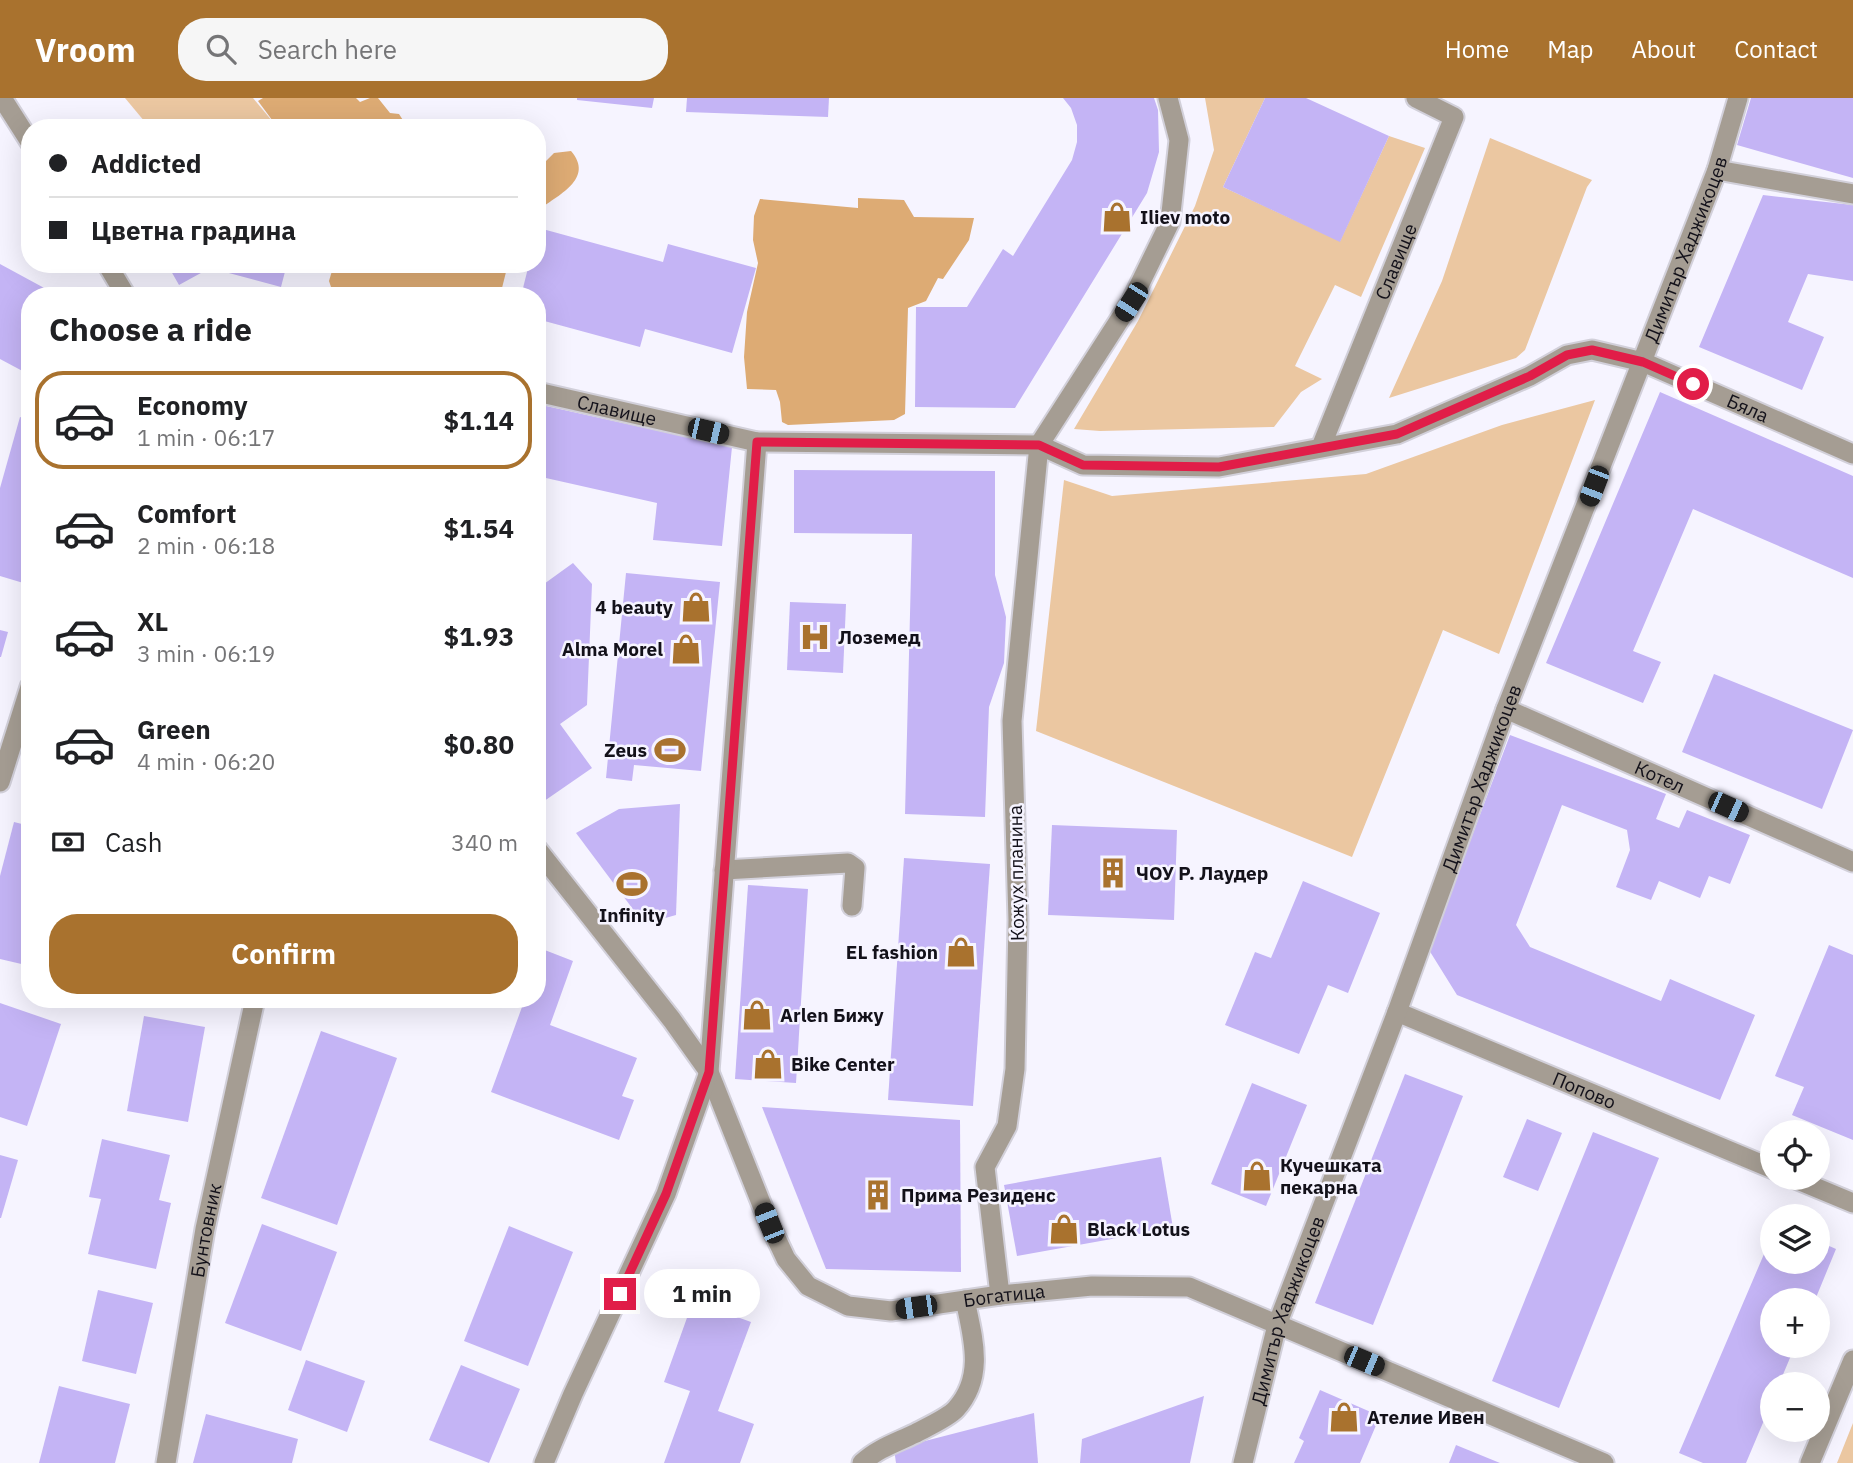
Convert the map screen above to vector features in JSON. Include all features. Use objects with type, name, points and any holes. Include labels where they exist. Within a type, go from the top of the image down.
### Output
[{"type":"street","points":[[2,98],[21,128]]},
{"type":"street","points":[[1039,445],[1131,302],[1170,222],[1179,140],[1168,98]]},
{"type":"street","name":"Славище","points":[[1321,447],[1454,117],[1416,98]]},
{"type":"street","name":"Димитър Хаджикоцев","points":[[1243,1463],[1277,1325],[1396,1012],[1506,709],[1717,170],[1738,98]]},
{"type":"street","points":[[1717,170],[1853,194]]},
{"type":"street","name":"Славище","points":[[546,394],[757,442],[1039,445],[1083,465],[1219,467],[1397,434],[1530,376],[1567,355],[1592,350],[1643,362]]},
{"type":"street","name":"Бяла","points":[[1643,362],[1853,454]]},
{"type":"street","points":[[544,1463],[666,1194],[709,1072],[757,442]]},
{"type":"street","name":"Кожух планина","points":[[1000,1295],[985,1167],[1007,1126],[1015,1069],[1018,920],[1012,721],[1039,445]]},
{"type":"street","name":"Котел","points":[[1506,709],[1853,862]]},
{"type":"street","points":[[0,782],[21,716]]},
{"type":"street","name":"Богатица","points":[[546,860],[672,1020],[709,1072],[769,1223],[786,1259],[808,1286],[848,1306],[891,1311],[1000,1295],[1092,1286],[1189,1287],[1605,1463]]},
{"type":"street","points":[[724,870],[848,863],[855,868],[852,906]]},
{"type":"street","name":"Бунтовник","points":[[166,1463],[205,1229],[253,1008]]},
{"type":"street","name":"Попово","points":[[1396,1012],[1760,1164]]},
{"type":"street","points":[[1822,1190],[1853,1203]]},
{"type":"street","points":[[862,1463],[873,1452],[956,1410],[973,1382],[976,1354],[965,1300]]},
{"type":"street","points":[[1810,1463],[1853,1360]]},
{"type":"shaded area","points":[[125,98],[253,98],[270,119],[142,119]]},
{"type":"shaded area","points":[[263,98],[356,98],[360,102],[378,98],[390,113],[399,114],[402,119],[271,119],[258,101]]},
{"type":"shaded area","points":[[1205,98],[1265,98],[1223,187],[1340,241],[1389,136],[1425,148],[1361,297],[1335,285],[1295,366],[1322,379],[1301,392],[1274,427],[1100,431],[1074,429],[1138,321],[1195,206],[1214,150]]},
{"type":"shaded area","points":[[1490,138],[1592,180],[1525,350],[1516,358],[1389,398],[1442,281]]},
{"type":"shaded area","points":[[571,151],[579,170],[571,186],[546,204],[546,161],[554,153]]},
{"type":"shaded area","points":[[858,198],[904,200],[914,217],[974,218],[969,240],[943,279],[938,278],[926,301],[908,308],[905,414],[894,420],[788,425],[782,422],[776,390],[747,389],[744,357],[747,312],[758,263],[753,240],[754,216],[760,199],[858,208]]},
{"type":"shaded area","points":[[331,273],[506,273],[502,287],[331,287],[329,281]]},
{"type":"shaded area","points":[[1595,400],[1499,654],[1443,630],[1352,857],[1036,731],[1064,480],[1112,496],[1366,474],[1502,425]]},
{"type":"shaded area","points":[[1853,1423],[1853,1463],[1837,1463]]},
{"type":"building","points":[[577,98],[654,98],[652,108]]},
{"type":"building","points":[[687,98],[829,98],[828,117],[686,112]]},
{"type":"building","points":[[1063,98],[1154,98],[1158,110],[1159,152],[1147,193],[1015,408],[915,407],[916,307],[967,307],[1003,249],[1013,256],[1072,160],[1077,142],[1077,125],[1071,108]]},
{"type":"building","points":[[1265,98],[1306,98],[1389,136],[1340,242],[1223,187]]},
{"type":"building","points":[[1751,98],[1853,98],[1853,178],[1737,145]]},
{"type":"building","points":[[1763,195],[1853,205],[1853,281],[1808,274],[1788,322],[1824,337],[1802,390],[1699,347]]},
{"type":"building","points":[[546,230],[663,262],[668,244],[756,268],[732,353],[645,329],[640,347],[546,321],[546,287],[523,287],[527,273],[546,273]]},
{"type":"building","points":[[0,264],[42,287],[21,287],[21,370],[0,359]]},
{"type":"building","points":[[172,273],[201,273],[179,285]]},
{"type":"building","points":[[229,273],[285,273],[281,287]]},
{"type":"building","points":[[1660,392],[1853,476],[1853,578],[1693,509],[1633,651],[1661,662],[1643,703],[1546,663]]},
{"type":"building","points":[[546,406],[732,447],[722,546],[653,540],[657,503],[546,478]]},
{"type":"building","points":[[20,417],[21,582],[0,576],[0,488]]},
{"type":"building","points":[[794,470],[995,471],[995,575],[1006,617],[1004,663],[989,707],[985,817],[905,814],[912,534],[794,533]]},
{"type":"building","points":[[573,563],[592,584],[587,705],[560,724],[592,768],[546,800],[546,582]]},
{"type":"building","points":[[626,573],[720,582],[701,771],[634,765],[632,781],[606,778]]},
{"type":"building","points":[[790,602],[846,604],[843,673],[787,670]]},
{"type":"building","points":[[0,630],[8,632],[1,657],[0,657]]},
{"type":"building","points":[[1714,674],[1853,730],[1822,809],[1682,752]]},
{"type":"building","points":[[1510,735],[1666,794],[1656,819],[1679,828],[1687,810],[1750,835],[1730,884],[1709,876],[1700,898],[1659,881],[1651,900],[1616,887],[1630,850],[1627,830],[1562,805],[1516,925],[1530,947],[1661,1001],[1670,979],[1755,1015],[1720,1100],[1457,995],[1429,950]]},
{"type":"building","points":[[680,804],[676,915],[644,924],[576,833],[619,809]]},
{"type":"building","points":[[14,822],[21,824],[21,964],[0,959],[0,876]]},
{"type":"building","name":"ЧОУ Р. Лаудер","points":[[1052,825],[1177,830],[1174,920],[1048,915]]},
{"type":"building","points":[[904,858],[990,864],[973,1106],[888,1100]]},
{"type":"building","points":[[1303,881],[1380,913],[1348,993],[1328,985],[1299,1054],[1225,1025],[1255,952],[1271,958]]},
{"type":"building","points":[[748,885],[808,889],[796,1083],[735,1079]]},
{"type":"building","points":[[1829,945],[1853,955],[1853,1140],[1830,1131],[1830,1120],[1804,1120],[1792,1115],[1804,1087],[1775,1076]]},
{"type":"building","points":[[546,950],[573,961],[550,1025],[637,1058],[622,1096],[634,1100],[619,1140],[491,1092],[522,1008],[546,1008]]},
{"type":"building","points":[[0,1003],[61,1024],[27,1126],[0,1117]]},
{"type":"building","points":[[144,1016],[205,1027],[188,1122],[127,1111]]},
{"type":"building","points":[[321,1031],[397,1058],[337,1225],[261,1198]]},
{"type":"building","points":[[1405,1074],[1463,1096],[1373,1325],[1315,1303]]},
{"type":"building","points":[[1252,1083],[1307,1105],[1266,1206],[1211,1184]]},
{"type":"building","name":"Прима Резиденс","points":[[762,1107],[960,1120],[961,1272],[826,1269]]},
{"type":"building","points":[[1527,1119],[1562,1133],[1538,1191],[1503,1177]]},
{"type":"building","points":[[1593,1132],[1659,1158],[1559,1408],[1492,1381]]},
{"type":"building","points":[[102,1139],[170,1155],[159,1200],[171,1203],[156,1269],[88,1254],[101,1199],[89,1197]]},
{"type":"building","points":[[0,1155],[18,1160],[1,1218],[0,1218]]},
{"type":"building","points":[[1161,1157],[1173,1228],[1017,1256],[1004,1185]]},
{"type":"building","points":[[262,1224],[337,1252],[301,1351],[225,1323]]},
{"type":"building","points":[[509,1226],[573,1252],[528,1366],[464,1341]]},
{"type":"building","points":[[1830,1246],[1836,1249],[1830,1264]]},
{"type":"building","points":[[1760,1263],[1760,1274],[1826,1274],[1820,1288],[1760,1288],[1760,1358],[1790,1358],[1784,1372],[1760,1372],[1760,1430],[1746,1463],[1703,1463],[1679,1453]]},
{"type":"building","points":[[98,1290],[153,1303],[136,1374],[82,1361]]},
{"type":"building","points":[[693,1301],[751,1322],[718,1411],[754,1424],[740,1463],[664,1463],[690,1391],[664,1382]]},
{"type":"building","points":[[306,1360],[365,1381],[347,1432],[288,1410]]},
{"type":"building","points":[[461,1365],[520,1389],[489,1463],[429,1440]]},
{"type":"building","points":[[59,1386],[130,1404],[115,1463],[39,1463]]},
{"type":"building","points":[[1320,1390],[1380,1416],[1360,1463],[1294,1463],[1304,1441],[1299,1438]]},
{"type":"building","points":[[1204,1396],[1190,1463],[1080,1463],[1082,1439]]},
{"type":"building","points":[[1034,1413],[1038,1463],[896,1463],[894,1449]]},
{"type":"building","points":[[206,1414],[298,1439],[292,1463],[193,1463]]},
{"type":"building","points":[[1456,1445],[1500,1463],[1449,1463]]},
{"type":"place","name":"Iliev moto","points":[[1117,217]]},
{"type":"place","name":"4 beauty","points":[[696,607]]},
{"type":"place","name":"Лоземед","points":[[815,637]]},
{"type":"place","name":"Alma Morel","points":[[686,649]]},
{"type":"place","name":"Zeus","points":[[670,750]]},
{"type":"place","name":"ЧОУ Р. Лаудер","points":[[1113,873]]},
{"type":"place","name":"Infinity","points":[[632,884]]},
{"type":"place","name":"EL fashion","points":[[961,952]]},
{"type":"place","name":"Arlen Бижу","points":[[757,1015]]},
{"type":"place","name":"Bike Center","points":[[768,1064]]},
{"type":"place","name":"Кучешката пекарна","points":[[1257,1176]]},
{"type":"place","name":"Прима Резиденс","points":[[878,1195]]},
{"type":"place","name":"Black Lotus","points":[[1064,1229]]},
{"type":"place","name":"Ателие Ивен","points":[[1344,1417]]},
{"type":"route","points":[[620,1294],[666,1194],[709,1072],[757,442],[1039,445],[1083,465],[1219,467],[1397,434],[1530,376],[1567,355],[1592,350],[1643,362],[1693,384]]}]
